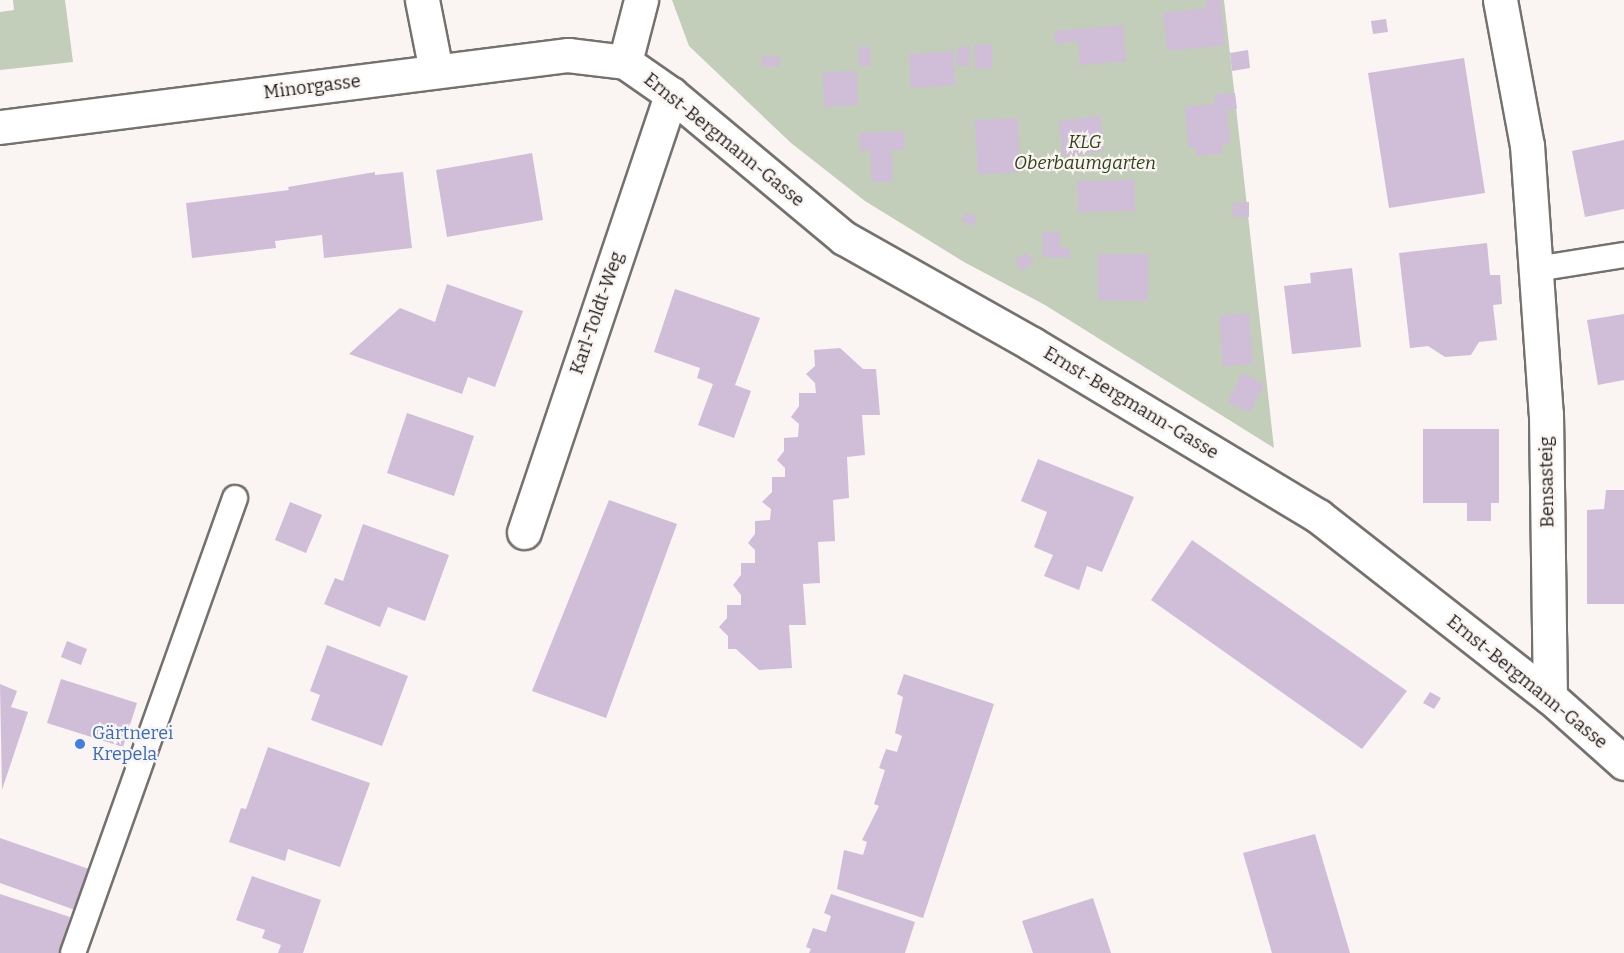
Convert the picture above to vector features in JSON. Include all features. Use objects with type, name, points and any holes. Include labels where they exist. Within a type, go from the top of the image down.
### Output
[{"type":"street","points":[[422,0],[436,71]]},
{"type":"street","points":[[625,62],[641,0]]},
{"type":"street","name":"Bensasteig","points":[[1500,0],[1527,145],[1546,414],[1551,697]]},
{"type":"street","name":"Minorgasse","points":[[0,128],[568,55],[625,62]]},
{"type":"street","name":"Ernst-Bergmann-Gasse","points":[[625,62],[671,94],[844,238],[1032,344],[1318,516],[1551,697],[1624,763]]},
{"type":"street","name":"Karl-Toldt-Weg","points":[[524,532],[671,94]]},
{"type":"lane","points":[[1536,268],[1624,255]]},
{"type":"lane","points":[[73,953],[235,498]]},
{"type":"green space","points":[[13,0],[65,0],[73,62],[0,70],[0,12],[14,10]]},
{"type":"green space","name":"KLG Oberbaumgarten","points":[[672,0],[1224,0],[1274,448],[1045,305],[964,262],[865,201],[791,143],[689,46]]},
{"type":"building","points":[[1206,0],[1220,0],[1225,45],[1167,51],[1163,13],[1207,8]]},
{"type":"building","points":[[1386,19],[1388,32],[1373,34],[1371,21]]},
{"type":"building","points":[[1123,25],[1126,61],[1080,65],[1078,41],[1056,44],[1054,31]]},
{"type":"building","points":[[974,44],[991,44],[993,68],[975,69]]},
{"type":"building","points":[[858,47],[870,47],[871,66],[859,66]]},
{"type":"building","points":[[957,47],[970,47],[968,67],[956,65]]},
{"type":"building","points":[[1248,50],[1250,68],[1232,71],[1230,53]]},
{"type":"building","points":[[953,51],[955,85],[911,88],[909,54]]},
{"type":"building","points":[[779,56],[780,66],[762,67],[761,57]]},
{"type":"building","points":[[1464,58],[1485,193],[1389,208],[1368,73]]},
{"type":"building","points":[[857,71],[858,105],[824,107],[823,72]]},
{"type":"building","points":[[1235,93],[1237,109],[1227,110],[1230,144],[1222,144],[1223,153],[1197,156],[1196,147],[1189,148],[1185,107],[1215,104],[1215,94]]},
{"type":"building","points":[[1100,116],[1104,151],[1063,156],[1059,121]]},
{"type":"building","points":[[1018,118],[1020,172],[978,174],[975,120]]},
{"type":"building","points":[[904,131],[905,149],[891,150],[893,181],[872,182],[870,150],[860,151],[859,133]]},
{"type":"building","points":[[1624,140],[1624,209],[1585,217],[1572,151]]},
{"type":"building","points":[[532,153],[543,220],[447,237],[436,170]]},
{"type":"building","points":[[375,172],[375,175],[403,172],[412,248],[324,258],[322,235],[275,241],[276,248],[192,258],[186,203],[289,190],[288,187]]},
{"type":"building","points":[[1134,180],[1135,211],[1078,212],[1077,181]]},
{"type":"building","points":[[1249,202],[1249,217],[1233,217],[1232,203]]},
{"type":"building","points":[[966,212],[977,217],[974,226],[962,221]]},
{"type":"building","points":[[1059,231],[1060,248],[1070,248],[1069,258],[1043,257],[1042,232]]},
{"type":"building","points":[[1487,243],[1490,275],[1500,275],[1502,304],[1493,305],[1497,340],[1479,342],[1471,355],[1445,357],[1428,346],[1410,348],[1399,253]]},
{"type":"building","points":[[1027,252],[1034,262],[1022,271],[1015,260]]},
{"type":"building","points":[[1098,254],[1148,254],[1148,301],[1098,300]]},
{"type":"building","points":[[1352,268],[1361,347],[1292,354],[1284,286],[1311,283],[1310,273]]},
{"type":"building","points":[[447,284],[523,311],[495,387],[468,377],[462,394],[349,354],[400,308],[435,322]]},
{"type":"building","points":[[675,289],[760,318],[735,385],[751,391],[734,438],[698,425],[713,384],[697,378],[700,368],[654,352]]},
{"type":"building","points":[[1249,313],[1253,364],[1223,366],[1219,316]]},
{"type":"building","points":[[1624,314],[1624,380],[1598,385],[1587,320]]},
{"type":"building","points":[[840,348],[863,369],[876,369],[880,415],[862,415],[865,455],[847,457],[849,498],[833,500],[835,541],[818,542],[820,583],[803,584],[806,625],[789,625],[792,668],[759,670],[736,649],[728,649],[728,636],[719,627],[727,618],[727,605],[741,605],[741,595],[733,585],[741,575],[741,563],[755,563],[755,550],[748,543],[755,534],[755,521],[770,520],[771,509],[762,502],[772,492],[772,477],[785,477],[785,468],[777,460],[784,451],[784,438],[798,437],[799,424],[791,417],[799,406],[799,393],[816,393],[815,383],[806,374],[815,366],[814,350]]},
{"type":"building","points":[[1242,373],[1264,384],[1250,412],[1228,402]]},
{"type":"building","points":[[407,413],[474,436],[454,496],[387,473]]},
{"type":"building","points":[[1423,429],[1499,429],[1499,503],[1491,503],[1491,521],[1467,521],[1467,503],[1423,503]]},
{"type":"building","points":[[1038,459],[1134,497],[1102,572],[1087,566],[1079,590],[1044,576],[1053,555],[1034,547],[1047,512],[1021,501]]},
{"type":"building","points":[[1606,490],[1624,490],[1624,604],[1587,604],[1587,510],[1604,509]]},
{"type":"building","points":[[609,500],[677,524],[606,718],[532,691]]},
{"type":"building","points":[[290,502],[322,515],[306,553],[275,540]]},
{"type":"building","points":[[363,524],[449,555],[425,621],[388,607],[380,627],[324,604],[335,578],[343,581]]},
{"type":"building","points":[[1192,540],[1407,691],[1362,749],[1151,600]]},
{"type":"building","points":[[67,641],[87,649],[81,665],[61,657]]},
{"type":"building","points":[[327,645],[408,676],[382,746],[311,720],[320,695],[310,691]]},
{"type":"building","points":[[904,674],[994,704],[923,918],[837,889],[844,850],[863,855],[867,842],[862,840],[879,806],[874,804],[885,770],[879,768],[886,749],[897,752],[902,736],[895,733],[903,697],[897,694]]},
{"type":"building","points":[[61,679],[137,703],[123,747],[47,723]]},
{"type":"building","points":[[0,684],[17,691],[11,707],[28,712],[2,790]]},
{"type":"building","points":[[1430,692],[1441,698],[1434,709],[1423,703]]},
{"type":"building","points":[[268,747],[370,783],[340,867],[288,849],[285,861],[229,842],[241,808],[246,809]]},
{"type":"building","points":[[1315,834],[1350,953],[1272,953],[1243,853]]},
{"type":"building","points":[[0,838],[89,869],[75,910],[0,883]]},
{"type":"building","points":[[252,876],[321,900],[303,953],[278,953],[281,945],[262,938],[265,930],[236,920]]},
{"type":"building","points":[[0,894],[70,917],[59,953],[0,953]]},
{"type":"building","points":[[831,894],[915,922],[905,953],[809,953],[811,949],[806,947],[813,928],[826,932],[831,916],[824,913]]},
{"type":"building","points":[[1093,898],[1111,953],[1033,953],[1022,921]]},
{"type":"place","name":"Gärtnerei Krepela","points":[[80,744]]}]
